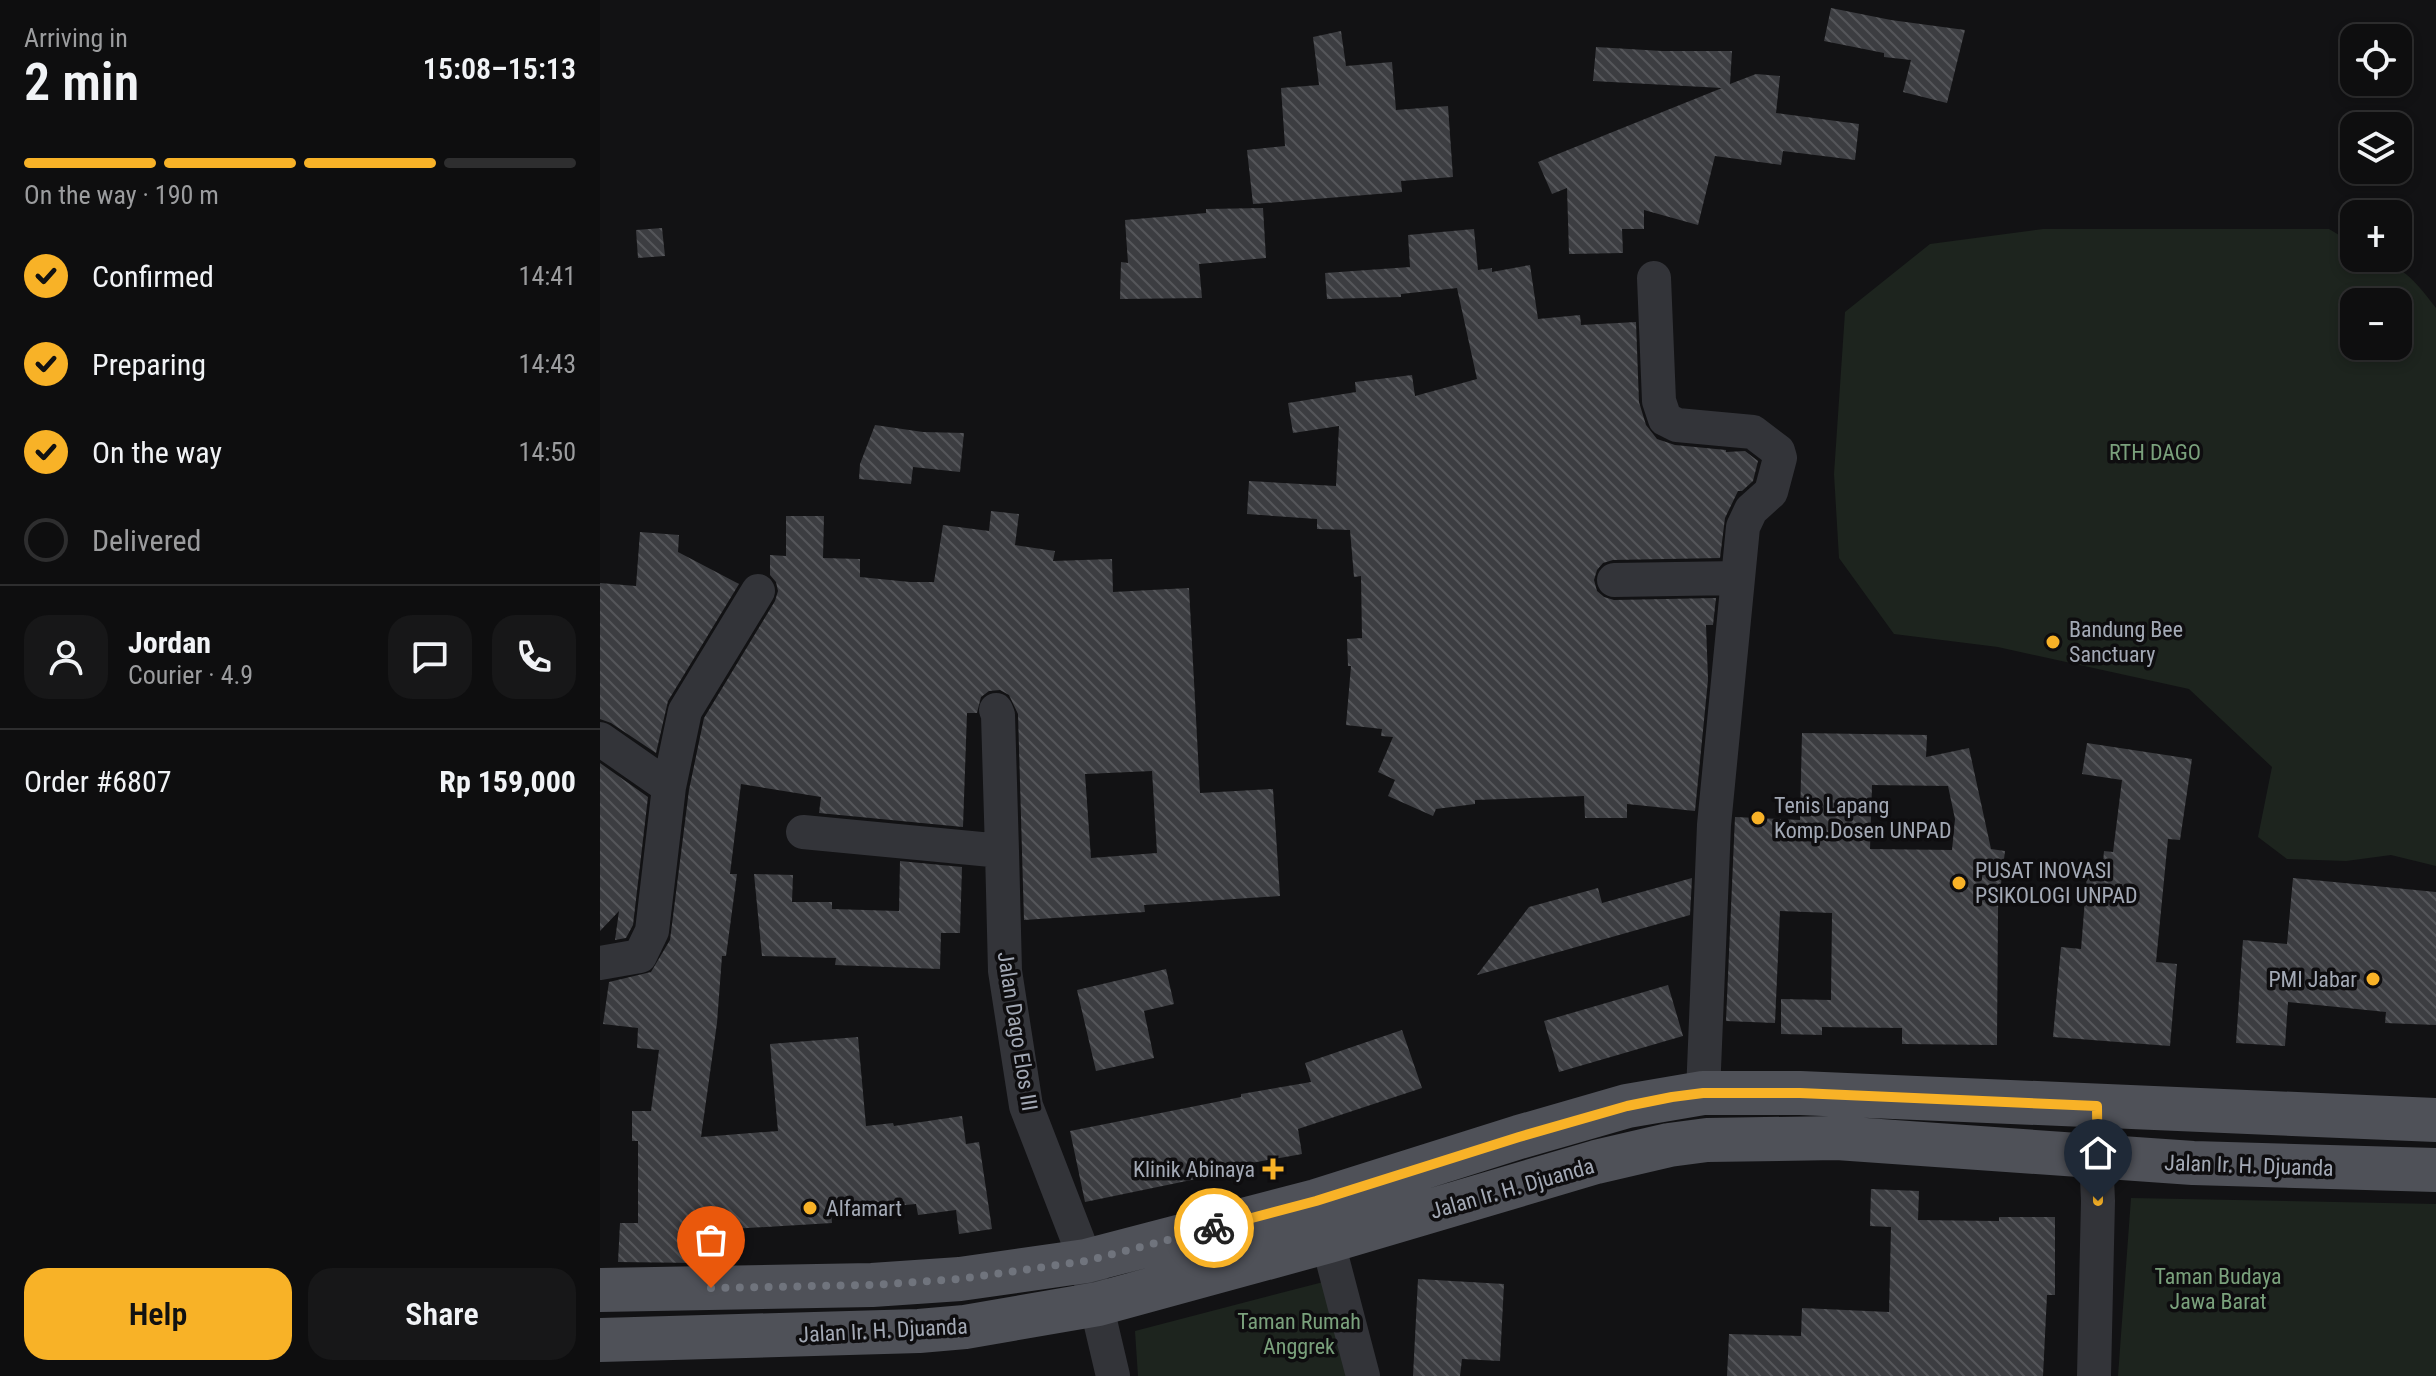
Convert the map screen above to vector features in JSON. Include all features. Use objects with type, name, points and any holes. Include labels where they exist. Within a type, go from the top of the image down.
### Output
[{"type":"main road","name":"Jalan Ir. H. Djuanda","points":[[600,1340],[919,1331],[965,1327],[1098,1304],[1322,1221],[1519,1137],[1627,1106],[1703,1093],[1800,1093],[2436,1120]]},
{"type":"main road","points":[[2096,1155],[2097,1106]]},
{"type":"main road","name":"Jalan Ir. H. Djuanda","points":[[600,1290],[872,1285],[960,1279],[1322,1221],[1669,1145],[1707,1140],[1837,1138],[2193,1163],[2436,1170]]},
{"type":"street","points":[[1654,278],[1659,401],[1665,419],[1677,425],[1753,432],[1778,451],[1780,458],[1771,492],[1751,510],[1743,527],[1714,825],[1703,1093]]},
{"type":"street","points":[[1614,580],[1738,578]]},
{"type":"street","points":[[600,963],[640,956],[652,931],[669,787],[685,711],[758,591]]},
{"type":"street","name":"Jalan Dago Elos III","points":[[996,710],[1005,971],[1026,1106],[1086,1261],[1113,1376]]},
{"type":"street","points":[[600,739],[669,787]]},
{"type":"street","points":[[803,832],[1002,851]]},
{"type":"street","points":[[2094,1376],[2098,1201],[2096,1155]]},
{"type":"street","points":[[1322,1221],[1363,1376]]},
{"type":"green space","name":"RTH DAGO","points":[[2043,229],[2329,229],[2340,236],[2340,272],[2403,272],[2411,278],[2436,308],[2436,866],[2391,855],[2346,861],[2287,859],[2258,837],[2272,767],[2189,689],[1998,647],[1894,634],[1839,558],[1834,474],[1845,312],[1930,244]]},
{"type":"green space","name":"Taman Budaya Jawa Barat","points":[[2131,1198],[2436,1204],[2436,1376],[2118,1376]]},
{"type":"green space","name":"Taman Rumah Anggrek","points":[[1331,1280],[1355,1376],[1138,1376],[1135,1331]]},
{"type":"building","points":[[1831,8],[1965,30],[1947,103],[1903,92],[1911,60],[1884,57],[1884,53],[1824,41]]},
{"type":"building","points":[[1341,31],[1346,66],[1392,62],[1396,110],[1448,106],[1453,177],[1401,181],[1402,192],[1253,204],[1247,150],[1285,146],[1281,88],[1319,85],[1313,37]]},
{"type":"building","points":[[1596,47],[1732,51],[1730,84],[1756,74],[1780,76],[1776,113],[1859,124],[1855,160],[1783,151],[1781,165],[1715,156],[1698,225],[1644,210],[1644,229],[1622,229],[1623,253],[1569,254],[1567,188],[1552,194],[1538,162],[1722,88],[1593,81]]},
{"type":"building","points":[[1263,208],[1266,258],[1199,264],[1202,298],[1120,299],[1121,262],[1128,263],[1125,220],[1206,213],[1206,209]]},
{"type":"building","points":[[662,228],[665,256],[638,258],[636,230]]},
{"type":"building","points":[[1474,229],[1478,270],[1492,268],[1492,272],[1530,265],[1538,319],[1580,315],[1581,325],[1636,322],[1639,402],[1646,425],[1657,439],[1675,445],[1726,452],[1745,451],[1758,461],[1753,481],[1738,491],[1725,518],[1720,558],[1613,560],[1603,563],[1594,580],[1597,591],[1614,600],[1716,598],[1713,625],[1706,625],[1708,680],[1695,811],[1627,804],[1627,818],[1585,818],[1584,796],[1475,800],[1475,804],[1436,809],[1433,816],[1388,796],[1395,780],[1378,772],[1393,737],[1381,736],[1382,729],[1346,725],[1351,666],[1348,666],[1347,639],[1362,638],[1361,576],[1354,577],[1350,530],[1317,529],[1317,519],[1247,514],[1249,481],[1336,486],[1339,426],[1293,433],[1288,403],[1356,392],[1355,382],[1412,375],[1415,396],[1477,379],[1457,288],[1401,294],[1401,297],[1327,299],[1325,273],[1410,267],[1408,235]]},
{"type":"building","points":[[875,425],[923,432],[964,433],[960,472],[913,467],[911,484],[859,479],[860,464]]},
{"type":"building","points":[[991,511],[1019,514],[1015,545],[1055,551],[1053,561],[1112,559],[1113,592],[1189,588],[1200,793],[1273,789],[1280,896],[1144,905],[1145,912],[1024,920],[1018,714],[1009,695],[1000,690],[989,691],[981,697],[977,713],[967,713],[963,827],[819,813],[821,797],[741,784],[730,874],[737,874],[726,956],[722,956],[717,1023],[701,1137],[778,1131],[770,1044],[858,1037],[866,1126],[893,1123],[894,1126],[962,1116],[966,1144],[979,1142],[992,1229],[959,1234],[956,1210],[918,1215],[916,1204],[831,1212],[832,1223],[699,1231],[698,1263],[618,1262],[620,1223],[638,1223],[638,1141],[632,1141],[632,1111],[651,1111],[659,1050],[637,1048],[638,1028],[603,1024],[609,982],[651,972],[670,940],[689,790],[704,718],[775,601],[778,591],[770,575],[770,555],[786,556],[786,516],[824,516],[823,558],[860,559],[860,577],[910,582],[934,582],[943,525],[989,531]],"holes":[[[1152,771],[1157,853],[1091,858],[1085,774]]]},
{"type":"building","points":[[640,532],[679,535],[678,552],[739,584],[668,701],[656,753],[600,719],[600,583],[636,586]]},
{"type":"building","points":[[1802,733],[1927,735],[1926,757],[1969,748],[1991,849],[2005,851],[1998,908],[1997,1045],[1902,1044],[1902,1028],[1822,1027],[1822,1035],[1781,1034],[1781,999],[1831,1000],[1832,913],[1780,911],[1775,1023],[1726,1021],[1735,817],[1800,820]],"holes":[[[1872,785],[1948,786],[1955,819],[1952,850],[1870,849]]]},
{"type":"building","points":[[2087,743],[2192,759],[2180,840],[2168,839],[2156,962],[2177,964],[2170,1046],[2053,1037],[2061,947],[2081,949],[2087,874],[2102,875],[2104,851],[2113,852],[2122,780],[2082,774]]},
{"type":"building","points":[[600,763],[648,797],[633,925],[626,938],[615,940],[619,911],[600,931]]},
{"type":"building","points":[[900,861],[962,867],[960,933],[941,933],[940,969],[835,965],[836,958],[762,956],[754,874],[793,875],[792,902],[832,902],[832,909],[899,911]]},
{"type":"building","points":[[1692,878],[1690,915],[1477,975],[1529,907],[1598,888],[1602,903]]},
{"type":"building","points":[[2293,878],[2436,892],[2436,1025],[2385,1023],[2386,1012],[2288,1002],[2285,1046],[2236,1043],[2243,940],[2287,944]]},
{"type":"building","points":[[1166,969],[1174,1004],[1144,1011],[1154,1058],[1096,1071],[1077,990]]},
{"type":"building","points":[[1668,985],[1683,1036],[1559,1072],[1544,1021]]},
{"type":"building","points":[[1402,1030],[1422,1088],[1298,1129],[1302,1154],[1234,1166],[1235,1171],[1085,1202],[1070,1131],[1311,1082],[1305,1063]]},
{"type":"building","points":[[1871,1189],[1919,1191],[1918,1220],[1999,1221],[1999,1217],[2055,1217],[2055,1295],[2047,1295],[2043,1376],[1727,1376],[1729,1334],[1801,1336],[1802,1308],[1889,1312],[1891,1227],[1870,1226]]},
{"type":"building","points":[[1418,1279],[1504,1284],[1500,1361],[1462,1359],[1460,1376],[1413,1376]]},
{"type":"way so far","points":[[711,1288],[872,1285],[960,1279],[1086,1261],[1214,1228]]},
{"type":"place","name":"Bandung Bee Sanctuary","points":[[2053,642]]},
{"type":"place","name":"Tenis Lapang Komp.Dosen UNPAD","points":[[1758,818]]},
{"type":"place","name":"PUSAT INOVASI PSIKOLOGI UNPAD","points":[[1959,883]]},
{"type":"place","name":"PMI Jabar","points":[[2373,979]]},
{"type":"place","name":"Klinik Abinaya","points":[[1273,1169]]},
{"type":"place","name":"Alfamart","points":[[810,1208]]},
{"type":"route","points":[[1214,1228],[1316,1201],[1627,1106],[1703,1093],[1800,1093],[2097,1106],[2098,1201]]}]
